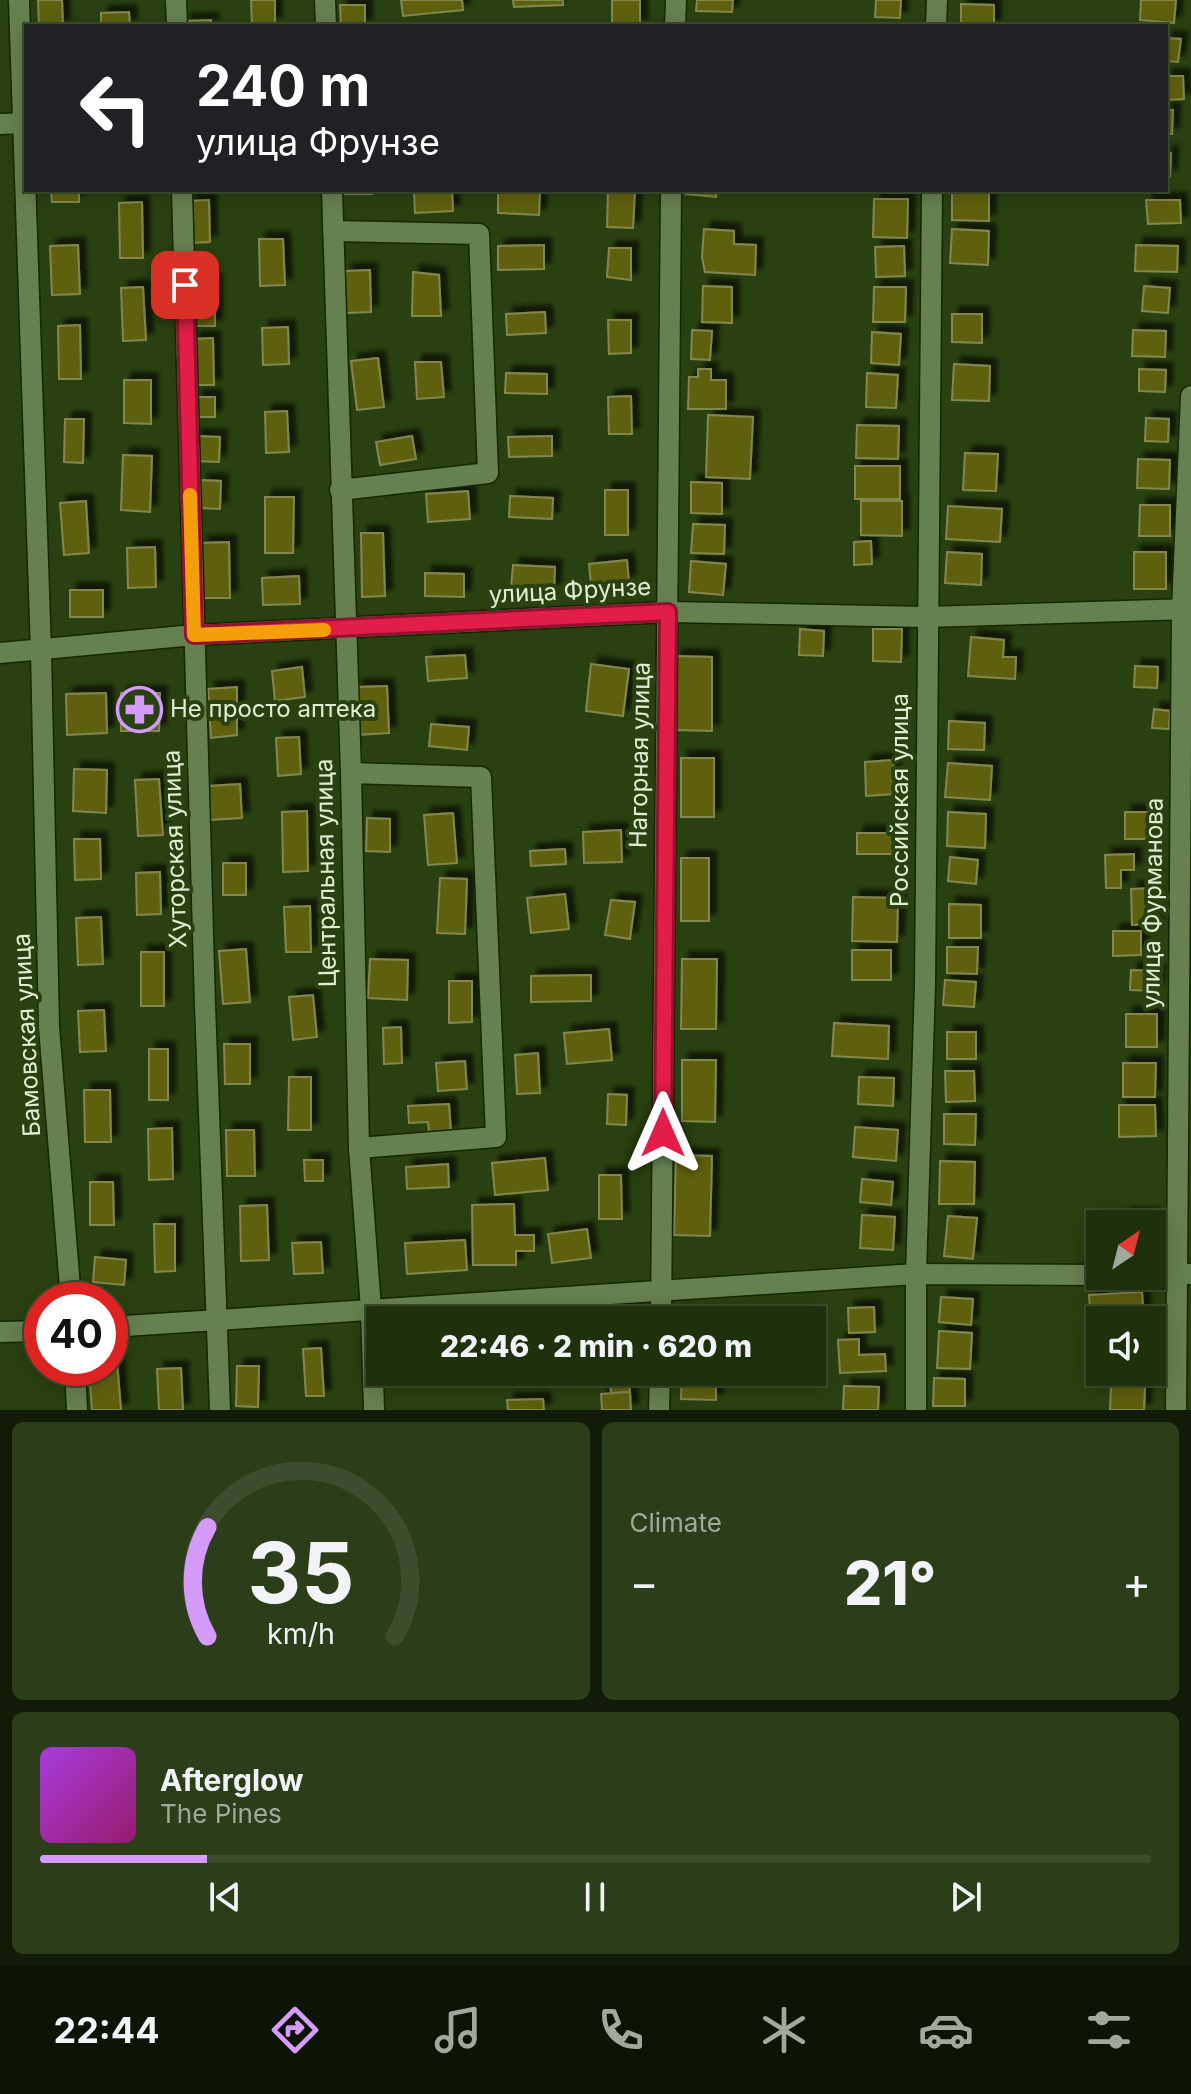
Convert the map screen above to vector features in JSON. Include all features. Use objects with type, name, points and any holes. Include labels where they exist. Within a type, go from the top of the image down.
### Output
[{"type":"street","name":"Бамовская улица","points":[[19,0],[24,103]]},
{"type":"street","points":[[176,0],[177,24]]},
{"type":"street","points":[[325,0],[326,24]]},
{"type":"street","points":[[675,24],[676,0]]},
{"type":"street","points":[[936,24],[937,0]]},
{"type":"street","points":[[0,124],[24,124]]},
{"type":"street","name":"Бамовская улица","points":[[27,192],[49,1027],[70,1282]]},
{"type":"street","name":"Хуторская улица","points":[[182,192],[220,1410]]},
{"type":"street","name":"Центральная улица","points":[[332,192],[351,773],[359,1148],[371,1306]]},
{"type":"street","name":"Нагорная улица","points":[[661,1306],[671,192]]},
{"type":"street","name":"Российская улица","points":[[916,1410],[916,1274],[925,984],[932,192]]},
{"type":"street","points":[[333,231],[479,234],[488,473],[340,490]]},
{"type":"street","name":"улица Фурманова","points":[[1176,1410],[1183,1275],[1191,396]]},
{"type":"street","name":"улица Фрунзе","points":[[0,653],[194,635],[668,612],[926,617],[1187,609]]},
{"type":"street","points":[[351,773],[481,777],[496,1137],[359,1148]]},
{"type":"street","points":[[415,1306],[916,1274],[1086,1275]]},
{"type":"street","points":[[128,1325],[366,1309]]},
{"type":"street","points":[[0,1332],[24,1331]]},
{"type":"street","points":[[76,1386],[77,1410]]},
{"type":"street","name":"Центральная улица","points":[[373,1386],[374,1410]]},
{"type":"street","points":[[659,1410],[660,1386]]},
{"type":"building","points":[[38,0],[62,0],[63,24],[39,24]]},
{"type":"building","points":[[251,0],[275,0],[275,23],[252,24]]},
{"type":"building","points":[[401,0],[462,0],[463,10],[403,16]]},
{"type":"building","points":[[513,0],[563,0],[563,5],[514,7]]},
{"type":"building","points":[[612,0],[640,0],[640,24],[612,24]]},
{"type":"building","points":[[697,0],[733,0],[732,12],[696,11]]},
{"type":"building","points":[[876,0],[901,0],[900,18],[875,17]]},
{"type":"building","points":[[1141,0],[1176,0],[1174,23],[1140,20]]},
{"type":"building","points":[[961,4],[994,5],[994,24],[961,24]]},
{"type":"building","points":[[340,5],[365,5],[365,24],[341,24]]},
{"type":"building","points":[[129,12],[130,24],[101,24],[101,13]]},
{"type":"building","points":[[211,20],[211,24],[184,24],[184,21]]},
{"type":"building","points":[[1168,38],[1181,39],[1178,62],[1168,61]]},
{"type":"building","points":[[1168,76],[1183,76],[1184,99],[1168,100]]},
{"type":"building","points":[[1168,110],[1173,110],[1172,134],[1168,134]]},
{"type":"building","points":[[1168,153],[1171,153],[1168,176]]},
{"type":"building","points":[[51,192],[79,192],[79,202],[52,202]]},
{"type":"building","points":[[345,192],[372,192],[372,194]]},
{"type":"building","points":[[414,192],[452,192],[453,211],[415,213]]},
{"type":"building","points":[[498,192],[540,192],[539,215],[498,213]]},
{"type":"building","points":[[608,192],[635,192],[633,228],[607,227]]},
{"type":"building","points":[[716,192],[716,197],[686,194]]},
{"type":"building","points":[[952,192],[989,192],[989,221],[952,220]]},
{"type":"building","points":[[874,199],[908,199],[907,238],[873,237]]},
{"type":"building","points":[[209,200],[210,242],[190,243],[189,201]]},
{"type":"building","points":[[1146,200],[1180,200],[1181,223],[1148,224]]},
{"type":"building","points":[[142,202],[143,258],[120,258],[119,203]]},
{"type":"building","points":[[704,229],[734,231],[734,244],[756,245],[755,275],[705,272],[702,257]]},
{"type":"building","points":[[952,229],[989,231],[988,265],[950,263]]},
{"type":"building","points":[[259,239],[283,239],[285,285],[260,286]]},
{"type":"building","points":[[78,245],[80,294],[52,295],[50,246]]},
{"type":"building","points":[[544,245],[544,269],[498,270],[498,246]]},
{"type":"building","points":[[1136,245],[1178,246],[1177,272],[1135,271]]},
{"type":"building","points":[[904,246],[905,276],[876,277],[875,247]]},
{"type":"building","points":[[609,248],[631,248],[631,280],[607,277]]},
{"type":"building","points":[[370,270],[371,312],[346,313],[345,271]]},
{"type":"building","points":[[413,272],[439,275],[441,316],[412,316]]},
{"type":"building","points":[[194,282],[215,282],[215,326],[194,326]]},
{"type":"building","points":[[703,286],[732,287],[732,323],[702,322]]},
{"type":"building","points":[[1144,286],[1170,288],[1168,313],[1142,311]]},
{"type":"building","points":[[143,287],[146,340],[123,341],[121,288]]},
{"type":"building","points":[[874,287],[906,287],[905,322],[873,322]]},
{"type":"building","points":[[545,312],[546,333],[507,335],[506,314]]},
{"type":"building","points":[[952,314],[982,314],[982,343],[952,342]]},
{"type":"building","points":[[608,320],[631,320],[631,353],[609,354]]},
{"type":"building","points":[[80,325],[81,379],[59,379],[58,326]]},
{"type":"building","points":[[288,327],[289,364],[263,365],[262,328]]},
{"type":"building","points":[[692,330],[712,331],[710,360],[691,359]]},
{"type":"building","points":[[1133,330],[1166,331],[1165,357],[1132,356]]},
{"type":"building","points":[[872,332],[901,334],[899,365],[871,363]]},
{"type":"building","points":[[213,338],[214,385],[194,385],[193,339]]},
{"type":"building","points":[[378,358],[384,407],[357,410],[351,361]]},
{"type":"building","points":[[415,362],[441,362],[444,397],[417,399]]},
{"type":"building","points":[[954,364],[990,366],[989,401],[952,400]]},
{"type":"building","points":[[698,369],[711,369],[711,380],[726,380],[726,409],[688,409],[689,377],[698,377]]},
{"type":"building","points":[[1139,369],[1166,370],[1165,392],[1139,391]]},
{"type":"building","points":[[506,373],[547,374],[547,394],[505,393]]},
{"type":"building","points":[[867,373],[898,375],[896,408],[866,407]]},
{"type":"building","points":[[124,380],[151,380],[151,424],[124,423]]},
{"type":"building","points":[[631,396],[632,434],[609,434],[608,397]]},
{"type":"building","points":[[196,397],[215,397],[215,417],[196,417]]},
{"type":"building","points":[[287,411],[289,452],[266,453],[265,412]]},
{"type":"building","points":[[708,415],[753,417],[750,479],[706,477]]},
{"type":"building","points":[[1146,418],[1169,419],[1168,442],[1145,441]]},
{"type":"building","points":[[65,419],[84,419],[83,463],[64,462]]},
{"type":"building","points":[[857,425],[899,426],[898,459],[856,458]]},
{"type":"building","points":[[195,436],[220,437],[219,462],[194,461]]},
{"type":"building","points":[[412,436],[416,459],[380,465],[376,442]]},
{"type":"building","points":[[552,436],[552,456],[509,457],[508,437]]},
{"type":"building","points":[[965,453],[998,454],[996,491],[963,490]]},
{"type":"building","points":[[123,455],[152,456],[150,512],[121,510]]},
{"type":"building","points":[[1138,459],[1170,460],[1169,489],[1137,488]]},
{"type":"building","points":[[855,466],[900,466],[900,499],[855,499]]},
{"type":"building","points":[[201,480],[221,481],[220,509],[200,508]]},
{"type":"building","points":[[691,482],[722,483],[722,514],[691,513]]},
{"type":"building","points":[[605,490],[628,490],[628,535],[605,535]]},
{"type":"building","points":[[468,491],[470,519],[428,522],[426,494]]},
{"type":"building","points":[[510,496],[553,498],[552,519],[509,517]]},
{"type":"building","points":[[265,497],[294,497],[293,553],[265,553]]},
{"type":"building","points":[[86,501],[89,553],[64,555],[60,503]]},
{"type":"building","points":[[861,501],[902,501],[902,536],[861,535]]},
{"type":"building","points":[[1140,505],[1170,505],[1170,536],[1139,536]]},
{"type":"building","points":[[948,506],[1002,509],[1000,542],[946,539]]},
{"type":"building","points":[[693,524],[725,525],[724,554],[691,553]]},
{"type":"building","points":[[361,533],[383,533],[385,596],[362,597]]},
{"type":"building","points":[[871,541],[872,564],[854,565],[854,542]]},
{"type":"building","points":[[229,542],[230,598],[202,598],[201,543]]},
{"type":"building","points":[[155,547],[156,587],[128,588],[127,548]]},
{"type":"building","points":[[947,552],[982,554],[981,585],[945,583]]},
{"type":"building","points":[[1134,552],[1166,552],[1166,589],[1134,589]]},
{"type":"building","points":[[627,560],[629,582],[591,586],[589,564]]},
{"type":"building","points":[[691,561],[726,564],[723,595],[689,592]]},
{"type":"building","points":[[513,565],[555,567],[554,590],[511,588]]},
{"type":"building","points":[[425,573],[464,574],[464,597],[425,596]]},
{"type":"building","points":[[299,576],[300,604],[263,605],[262,578]]},
{"type":"building","points":[[70,590],[103,590],[103,617],[70,617]]},
{"type":"building","points":[[800,629],[824,631],[823,656],[799,655]]},
{"type":"building","points":[[873,629],[902,629],[901,662],[873,661]]},
{"type":"building","points":[[971,637],[1004,640],[1003,657],[1016,657],[1015,679],[968,676]]},
{"type":"building","points":[[465,655],[467,678],[428,681],[426,657]]},
{"type":"building","points":[[675,656],[712,657],[712,731],[675,730]]},
{"type":"building","points":[[591,664],[629,669],[623,716],[586,711]]},
{"type":"building","points":[[1135,666],[1158,667],[1157,688],[1134,687]]},
{"type":"building","points":[[302,667],[305,697],[275,701],[272,671]]},
{"type":"building","points":[[387,686],[389,733],[358,735],[356,687]]},
{"type":"building","points":[[237,687],[237,735],[211,738],[208,689]]},
{"type":"building","points":[[106,693],[107,733],[67,735],[66,694]]},
{"type":"building","points":[[121,693],[160,693],[159,731],[121,731]]},
{"type":"building","points":[[1154,709],[1170,711],[1169,729],[1152,728]]},
{"type":"building","points":[[949,721],[985,723],[984,750],[948,749]]},
{"type":"building","points":[[431,724],[469,727],[467,750],[429,746]]},
{"type":"building","points":[[299,737],[301,774],[278,776],[276,738]]},
{"type":"building","points":[[681,758],[714,758],[714,817],[681,817]]},
{"type":"building","points":[[893,760],[895,794],[866,796],[865,762]]},
{"type":"building","points":[[948,763],[992,766],[990,800],[945,797]]},
{"type":"building","points":[[74,769],[107,770],[106,813],[73,811]]},
{"type":"building","points":[[159,779],[163,835],[138,836],[135,780]]},
{"type":"building","points":[[240,784],[242,818],[210,820],[208,786]]},
{"type":"building","points":[[307,811],[308,871],[283,872],[282,812]]},
{"type":"building","points":[[948,812],[986,814],[985,848],[947,846]]},
{"type":"building","points":[[1125,812],[1152,812],[1152,839],[1125,839]]},
{"type":"building","points":[[453,813],[457,863],[428,865],[424,815]]},
{"type":"building","points":[[367,818],[390,819],[390,852],[366,851]]},
{"type":"building","points":[[621,830],[622,862],[584,863],[583,832]]},
{"type":"building","points":[[857,833],[893,833],[893,854],[857,854]]},
{"type":"building","points":[[74,839],[100,839],[101,879],[75,880]]},
{"type":"building","points":[[565,849],[566,864],[531,866],[530,851]]},
{"type":"building","points":[[1134,854],[1134,870],[1121,870],[1121,888],[1106,888],[1105,855]]},
{"type":"building","points":[[950,857],[978,860],[976,884],[948,881]]},
{"type":"building","points":[[681,858],[709,858],[709,921],[681,921]]},
{"type":"building","points":[[223,863],[246,863],[246,895],[223,895]]},
{"type":"building","points":[[160,872],[161,914],[137,915],[136,873]]},
{"type":"building","points":[[440,878],[467,879],[465,934],[437,933]]},
{"type":"building","points":[[1156,888],[1157,924],[1132,925],[1131,889]]},
{"type":"building","points":[[565,894],[569,929],[531,933],[527,898]]},
{"type":"building","points":[[853,897],[898,898],[897,942],[852,941]]},
{"type":"building","points":[[611,900],[635,902],[630,939],[605,935]]},
{"type":"building","points":[[949,904],[981,905],[981,938],[949,938]]},
{"type":"building","points":[[310,906],[311,952],[286,952],[284,907]]},
{"type":"building","points":[[101,917],[103,964],[78,965],[76,918]]},
{"type":"building","points":[[1113,931],[1141,931],[1141,955],[1113,956]]},
{"type":"building","points":[[947,947],[978,947],[977,974],[947,973]]},
{"type":"building","points":[[246,949],[250,1002],[223,1004],[219,951]]},
{"type":"building","points":[[852,950],[891,950],[891,980],[852,980]]},
{"type":"building","points":[[141,952],[164,952],[164,1006],[141,1006]]},
{"type":"building","points":[[370,959],[408,960],[407,1000],[368,998]]},
{"type":"building","points":[[682,959],[717,959],[716,1029],[681,1029]]},
{"type":"building","points":[[1131,970],[1158,971],[1157,991],[1130,990]]},
{"type":"building","points":[[591,975],[591,1001],[531,1002],[531,976]]},
{"type":"building","points":[[945,980],[976,982],[974,1007],[943,1005]]},
{"type":"building","points":[[449,981],[472,981],[472,1022],[449,1023]]},
{"type":"building","points":[[313,995],[317,1037],[293,1040],[289,997]]},
{"type":"building","points":[[104,1010],[106,1051],[80,1052],[78,1011]]},
{"type":"building","points":[[1126,1014],[1157,1014],[1157,1047],[1126,1047]]},
{"type":"building","points":[[834,1023],[889,1026],[888,1059],[832,1056]]},
{"type":"building","points":[[401,1027],[402,1063],[384,1064],[383,1028]]},
{"type":"building","points":[[609,1029],[612,1060],[567,1064],[564,1033]]},
{"type":"building","points":[[947,1032],[976,1032],[976,1059],[947,1059]]},
{"type":"building","points":[[224,1044],[250,1044],[250,1084],[225,1084]]},
{"type":"building","points":[[149,1049],[168,1049],[168,1100],[149,1100]]},
{"type":"building","points":[[538,1053],[540,1093],[517,1094],[515,1055]]},
{"type":"building","points":[[682,1060],[716,1060],[715,1122],[682,1121]]},
{"type":"building","points":[[465,1061],[467,1089],[438,1091],[436,1063]]},
{"type":"building","points":[[1123,1063],[1156,1063],[1155,1097],[1123,1097]]},
{"type":"building","points":[[945,1071],[974,1071],[975,1101],[946,1102]]},
{"type":"building","points":[[289,1077],[311,1077],[311,1130],[288,1130]]},
{"type":"building","points":[[859,1077],[894,1078],[893,1106],[858,1104]]},
{"type":"building","points":[[84,1090],[110,1090],[111,1142],[85,1142]]},
{"type":"building","points":[[608,1094],[627,1095],[626,1125],[607,1124]]},
{"type":"building","points":[[449,1104],[451,1132],[429,1133],[428,1122],[409,1123],[408,1106]]},
{"type":"building","points":[[1119,1105],[1155,1105],[1156,1136],[1119,1137]]},
{"type":"building","points":[[944,1114],[976,1114],[975,1145],[944,1144]]},
{"type":"building","points":[[855,1127],[898,1130],[896,1161],[853,1157]]},
{"type":"building","points":[[172,1128],[173,1179],[149,1180],[148,1129]]},
{"type":"building","points":[[226,1130],[254,1130],[255,1176],[227,1176]]},
{"type":"building","points":[[676,1155],[712,1156],[710,1236],[674,1235]]},
{"type":"building","points":[[545,1158],[548,1190],[495,1195],[492,1163]]},
{"type":"building","points":[[304,1160],[323,1160],[323,1181],[305,1181]]},
{"type":"building","points":[[940,1161],[975,1162],[974,1204],[939,1204]]},
{"type":"building","points":[[448,1164],[449,1187],[407,1189],[406,1167]]},
{"type":"building","points":[[599,1175],[621,1175],[622,1219],[599,1219]]},
{"type":"building","points":[[862,1179],[893,1182],[891,1205],[860,1202]]},
{"type":"building","points":[[90,1182],[113,1182],[114,1225],[90,1225]]},
{"type":"building","points":[[514,1204],[515,1235],[534,1235],[534,1251],[516,1251],[516,1265],[473,1265],[472,1205]]},
{"type":"building","points":[[267,1205],[269,1260],[241,1261],[240,1206]]},
{"type":"building","points":[[862,1215],[895,1217],[893,1250],[860,1248]]},
{"type":"building","points":[[948,1216],[977,1218],[973,1259],[944,1256]]},
{"type":"building","points":[[154,1224],[175,1224],[175,1271],[155,1272]]},
{"type":"building","points":[[587,1229],[591,1258],[552,1263],[548,1234]]},
{"type":"building","points":[[465,1240],[467,1270],[407,1274],[405,1243]]},
{"type":"building","points":[[321,1242],[323,1273],[294,1274],[292,1243]]},
{"type":"building","points":[[95,1257],[126,1260],[124,1282],[93,1282]]},
{"type":"building","points":[[1142,1292],[1143,1306],[1090,1306],[1089,1295]]},
{"type":"building","points":[[941,1297],[973,1299],[971,1325],[939,1322]]},
{"type":"building","points":[[874,1307],[875,1332],[849,1333],[848,1308]]},
{"type":"building","points":[[939,1331],[972,1333],[970,1369],[937,1368]]},
{"type":"building","points":[[859,1339],[859,1355],[885,1354],[886,1371],[840,1373],[838,1340]]},
{"type":"building","points":[[321,1348],[324,1396],[306,1396],[303,1349]]},
{"type":"building","points":[[237,1366],[259,1366],[258,1407],[236,1406]]},
{"type":"building","points":[[181,1368],[183,1410],[159,1410],[157,1369]]},
{"type":"building","points":[[934,1378],[965,1379],[965,1406],[933,1406]]},
{"type":"building","points":[[90,1386],[119,1386],[121,1410],[92,1410]]},
{"type":"building","points":[[611,1386],[629,1386],[630,1392],[611,1393]]},
{"type":"building","points":[[681,1386],[716,1386],[716,1400],[681,1399]]},
{"type":"building","points":[[844,1386],[879,1387],[878,1410],[843,1410]]},
{"type":"building","points":[[1111,1386],[1145,1387],[1144,1410],[1110,1410]]},
{"type":"building","points":[[630,1392],[631,1410],[602,1410],[601,1394]]},
{"type":"building","points":[[543,1399],[544,1410],[508,1410],[507,1400]]},
{"type":"slow traffic","points":[[190,495],[194,635],[324,630]]},
{"type":"place","name":"Не просто аптека","points":[[139,709]]},
{"type":"route","points":[[185,285],[194,635],[668,612],[663,1133]]}]
